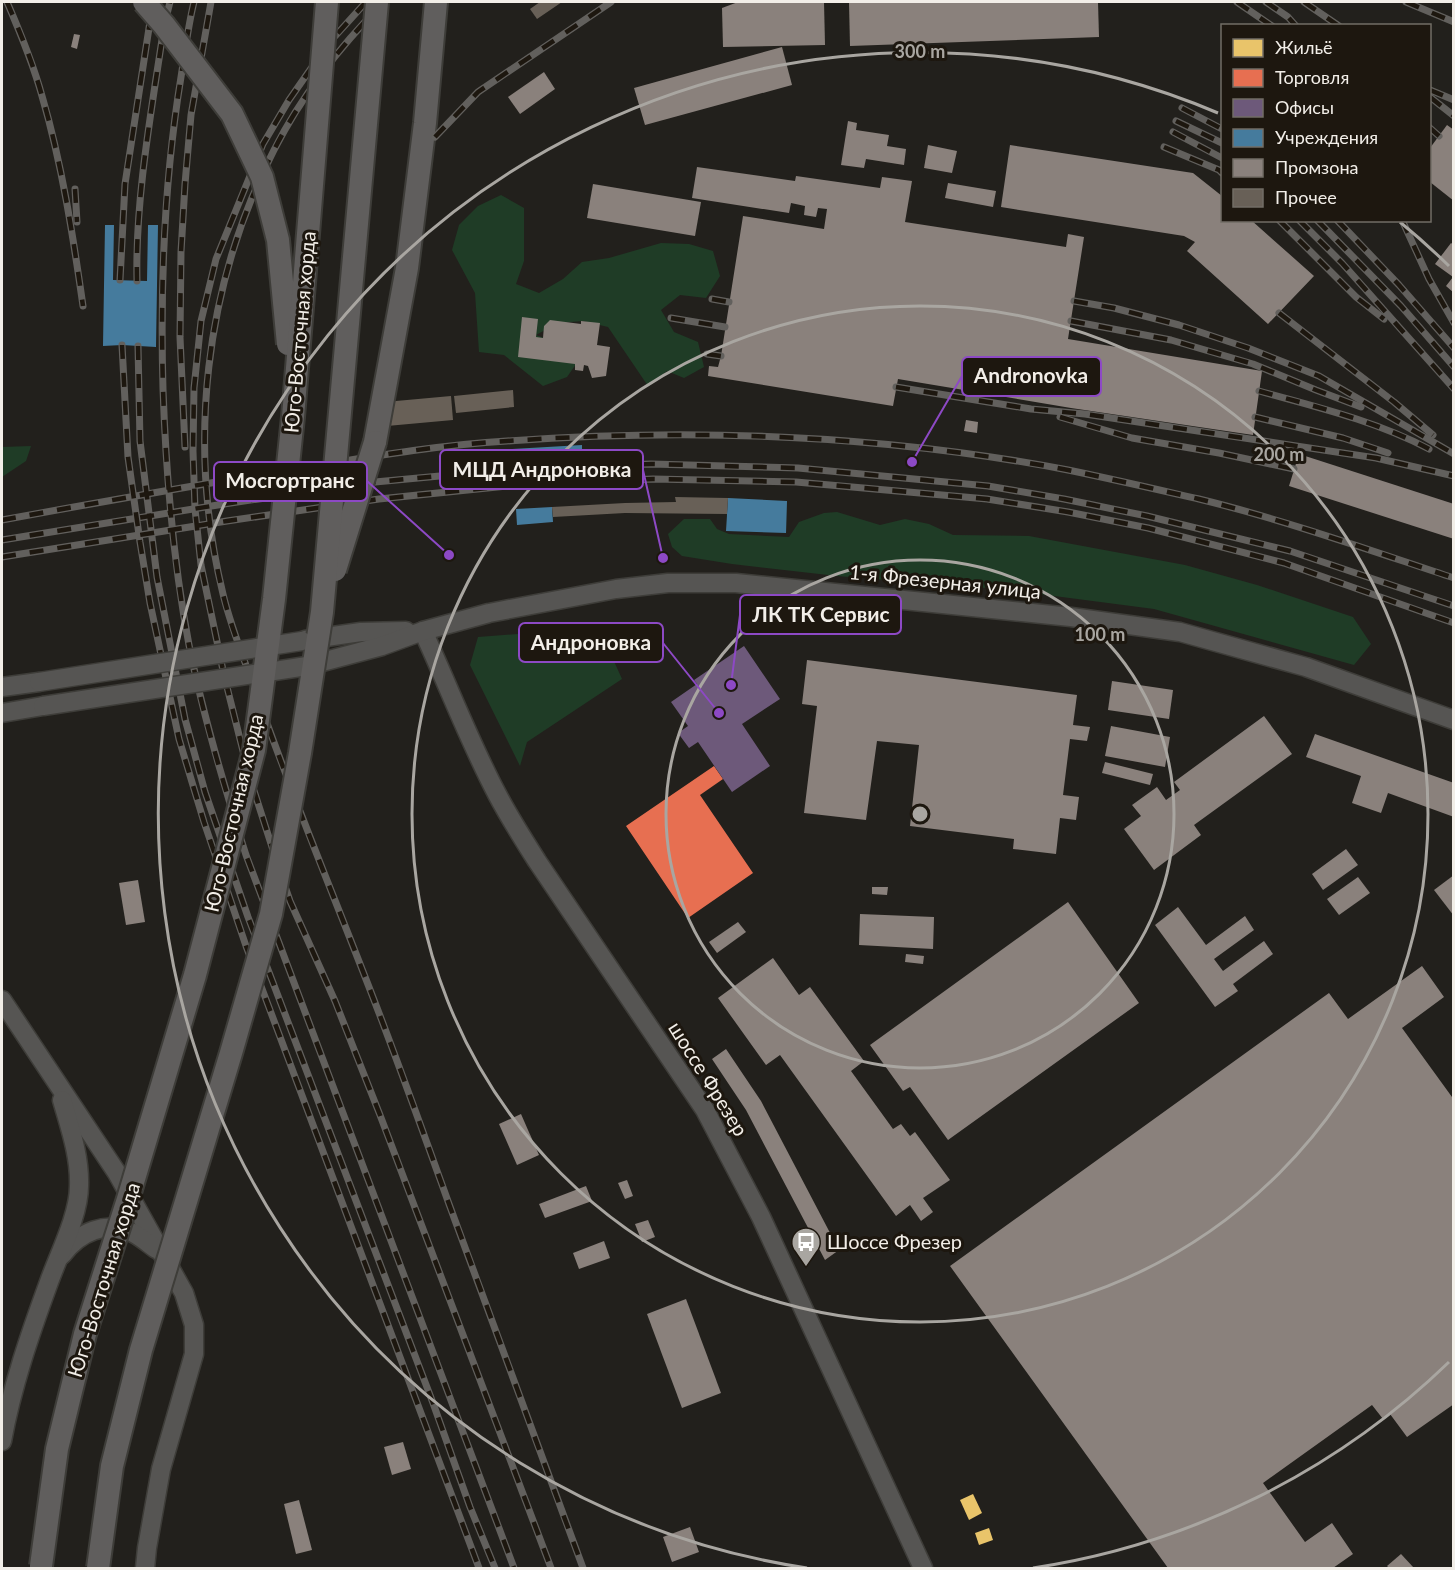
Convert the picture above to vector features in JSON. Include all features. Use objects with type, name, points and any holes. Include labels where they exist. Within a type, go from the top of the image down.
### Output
[{"type":"main road","points":[[144,2],[232,114],[262,177],[278,240],[285,299],[293,417]]},
{"type":"main road","name":"Юго-Восточная хорда","points":[[41,1567],[57,1449],[85,1334],[195,975],[254,750],[274,599],[293,417],[327,2]]},
{"type":"main road","points":[[98,1569],[112,1466],[141,1350],[271,914],[300,753],[322,612],[377,2]]},
{"type":"main road","points":[[322,612],[375,442],[407,268],[425,123],[436,2]]},
{"type":"street","name":"1-я Фрезерная улица","points":[[2,713],[307,666],[489,613],[615,590],[668,583],[736,583],[1071,617],[1180,632],[1306,667],[1454,720]]},
{"type":"street","name":"1-я Фрезерная улица","points":[[2,687],[361,632],[423,631]]},
{"type":"street","name":"шоссе Фрезер","points":[[423,631],[472,744],[513,822],[705,1110],[761,1218],[923,1569]]},
{"type":"street","points":[[2,1000],[117,1173],[184,1293],[194,1325],[194,1354],[161,1469],[147,1548],[146,1569]]},
{"type":"street","points":[[2,1441],[6,1417],[25,1348],[74,1217],[79,1187],[76,1146],[56,1082]]},
{"type":"street","points":[[56,1263],[79,1237],[92,1230],[108,1227],[135,1233],[160,1252]]},
{"type":"green space","points":[[501,195],[524,208],[524,261],[516,284],[539,293],[563,279],[582,262],[609,258],[661,243],[689,244],[713,251],[720,276],[706,298],[680,295],[661,310],[674,332],[698,342],[704,367],[684,378],[667,371],[648,386],[608,327],[583,321],[558,323],[536,335],[560,344],[581,357],[567,377],[543,386],[504,355],[479,352],[475,293],[452,250],[459,225],[478,206]]},
{"type":"green space","points":[[31,446],[26,461],[2,477],[2,447]]},
{"type":"green space","points":[[837,512],[880,525],[905,519],[929,524],[953,535],[1029,536],[1185,565],[1257,585],[1353,617],[1371,644],[1354,665],[1154,609],[1000,589],[837,576],[682,556],[672,547],[668,534],[684,519],[710,519],[717,529],[729,534],[789,537],[799,522],[824,513]]},
{"type":"green space","points":[[599,628],[622,679],[527,742],[520,766],[470,665],[478,637]]},
{"type":"building: Жильё","points":[[973,1494],[982,1513],[969,1520],[960,1500]]},
{"type":"building: Жильё","points":[[989,1528],[993,1540],[979,1545],[975,1533]]},
{"type":"building: Торговля","points":[[714,766],[723,779],[700,795],[753,873],[688,918],[626,826]]},
{"type":"building: Офисы","points":[[744,646],[780,699],[742,724],[770,766],[732,792],[698,742],[689,748],[678,733],[688,726],[671,702],[697,684],[694,680]]},
{"type":"building: Учреждения","points":[[105,225],[114,225],[113,280],[147,281],[148,225],[158,225],[156,347],[103,346]]},
{"type":"building: Учреждения","points":[[582,445],[582,457],[513,461],[512,449]]},
{"type":"building: Учреждения","points":[[728,498],[787,501],[786,533],[726,531]]},
{"type":"building: Учреждения","points":[[552,507],[553,522],[517,525],[516,509]]},
{"type":"building: Промзона","points":[[738,2],[824,2],[825,45],[723,47],[722,8]]},
{"type":"building: Промзона","points":[[849,2],[1098,2],[1099,37],[850,46]]},
{"type":"building: Промзона","points":[[74,34],[80,35],[77,49],[71,47]]},
{"type":"building: Промзона","points":[[782,47],[792,85],[645,125],[634,88]]},
{"type":"building: Промзона","points":[[544,72],[555,89],[520,114],[508,97]]},
{"type":"building: Промзона","points":[[848,121],[857,123],[856,130],[889,135],[887,146],[906,149],[904,165],[866,159],[864,168],[841,165]]},
{"type":"building: Промзона","points":[[1447,125],[1454,130],[1454,201],[1431,183],[1431,147]]},
{"type":"building: Промзона","points":[[928,145],[957,151],[952,173],[924,168]]},
{"type":"building: Промзона","points":[[1010,145],[1193,173],[1221,195],[1221,222],[1253,222],[1314,276],[1268,324],[1187,251],[1195,242],[1184,236],[1001,207]]},
{"type":"building: Промзона","points":[[697,167],[795,181],[796,176],[880,188],[882,177],[912,181],[905,222],[1066,247],[1068,234],[1084,237],[1068,339],[1262,371],[1253,435],[898,379],[893,406],[708,376],[709,366],[718,367],[721,356],[743,216],[824,229],[827,209],[818,208],[816,217],[804,215],[805,206],[791,203],[789,213],[692,198]]},
{"type":"building: Промзона","points":[[948,183],[996,191],[993,207],[945,198]]},
{"type":"building: Промзона","points":[[593,184],[701,202],[695,236],[587,218]]},
{"type":"building: Промзона","points":[[1451,243],[1454,245],[1454,293],[1446,286],[1453,277],[1435,264]]},
{"type":"building: Промзона","points":[[522,317],[538,319],[536,337],[543,338],[544,326],[550,320],[581,324],[581,321],[600,323],[597,345],[610,347],[606,376],[592,378],[588,366],[584,365],[583,371],[575,370],[575,364],[518,357]]},
{"type":"building: Промзона","points":[[966,420],[978,422],[977,433],[964,431]]},
{"type":"building: Промзона","points":[[1299,454],[1454,504],[1454,539],[1289,486]]},
{"type":"building: Промзона","points":[[807,660],[1077,695],[1073,725],[1090,727],[1087,741],[1070,739],[1063,795],[1079,797],[1076,820],[1060,818],[1056,854],[1013,849],[1014,839],[910,826],[919,745],[877,741],[866,820],[804,813],[817,706],[802,704]]},
{"type":"building: Промзона","points":[[1112,681],[1173,690],[1169,719],[1108,710]]},
{"type":"building: Промзона","points":[[1264,716],[1292,754],[1194,825],[1201,835],[1154,870],[1124,829],[1141,816],[1132,805],[1157,787],[1166,800],[1180,790],[1174,782]]},
{"type":"building: Промзона","points":[[1111,726],[1170,737],[1165,767],[1105,756]]},
{"type":"building: Промзона","points":[[1315,734],[1454,783],[1454,817],[1388,793],[1381,813],[1352,803],[1361,776],[1306,757]]},
{"type":"building: Промзона","points":[[1105,762],[1153,774],[1150,785],[1102,773]]},
{"type":"building: Промзона","points":[[1346,849],[1358,865],[1323,890],[1312,874]]},
{"type":"building: Промзона","points":[[1454,875],[1454,916],[1434,890]]},
{"type":"building: Промзона","points":[[1358,877],[1370,893],[1339,915],[1327,899]]},
{"type":"building: Промзона","points":[[138,880],[145,922],[126,925],[119,883]]},
{"type":"building: Промзона","points":[[872,887],[888,887],[887,895],[872,894]]},
{"type":"building: Промзона","points":[[1068,902],[1139,1003],[948,1140],[910,1087],[903,1091],[870,1045]]},
{"type":"building: Промзона","points":[[1178,907],[1206,945],[1245,916],[1254,930],[1214,959],[1223,971],[1264,941],[1273,954],[1233,984],[1238,991],[1215,1007],[1155,925]]},
{"type":"building: Промзона","points":[[860,914],[934,917],[933,949],[859,945]]},
{"type":"building: Промзона","points":[[738,922],[746,932],[717,953],[709,942]]},
{"type":"building: Промзона","points":[[906,954],[924,956],[923,964],[905,962]]},
{"type":"building: Промзона","points":[[773,958],[799,995],[810,987],[864,1061],[851,1071],[893,1129],[901,1124],[910,1136],[915,1132],[950,1180],[923,1198],[933,1212],[921,1221],[910,1205],[896,1216],[780,1055],[766,1065],[718,998]]},
{"type":"building: Промзона","points":[[1422,966],[1444,997],[1402,1028],[1452,1097],[1454,1096],[1454,1404],[1407,1437],[1390,1414],[1383,1419],[1372,1405],[1263,1483],[1305,1542],[1332,1523],[1353,1554],[1333,1568],[1168,1568],[950,1266],[1329,993],[1348,1019]]},
{"type":"building: Промзона","points":[[726,1049],[761,1101],[839,1250],[825,1260],[746,1110],[712,1059]]},
{"type":"building: Промзона","points":[[521,1114],[539,1155],[517,1165],[499,1124]]},
{"type":"building: Промзона","points":[[627,1180],[633,1196],[625,1199],[618,1183]]},
{"type":"building: Промзона","points":[[586,1186],[592,1201],[545,1218],[539,1204]]},
{"type":"building: Промзона","points":[[648,1220],[655,1237],[642,1242],[635,1224]]},
{"type":"building: Промзона","points":[[604,1241],[610,1258],[579,1269],[573,1253]]},
{"type":"building: Промзона","points":[[686,1299],[721,1393],[682,1408],[647,1314]]},
{"type":"building: Промзона","points":[[403,1442],[411,1469],[392,1475],[384,1447]]},
{"type":"building: Промзона","points":[[299,1500],[312,1550],[296,1554],[284,1504]]},
{"type":"building: Промзона","points":[[690,1527],[699,1552],[672,1562],[663,1537]]},
{"type":"building: Промзона","points":[[1401,1554],[1414,1568],[1389,1568],[1387,1566]]},
{"type":"building: Прочее","points":[[540,2],[562,2],[537,19],[530,9]]},
{"type":"building: Прочее","points":[[513,390],[514,407],[456,413],[454,396]]},
{"type":"building: Прочее","points":[[451,396],[453,420],[376,427],[374,403]]},
{"type":"building: Прочее","points":[[675,497],[728,498],[727,514],[625,513],[553,517],[552,507],[676,502]]},
{"type":"railway","points":[[7,2],[30,60],[49,122],[66,200],[83,306]]},
{"type":"railway","points":[[120,280],[125,184],[153,2]]},
{"type":"railway","points":[[137,281],[137,250],[145,153],[164,26],[170,2]]},
{"type":"railway","points":[[194,2],[175,116],[164,233],[162,311],[168,485],[189,645],[214,751],[246,855],[514,1568]]},
{"type":"railway","points":[[185,447],[180,337],[181,252],[191,115],[211,2]]},
{"type":"railway","points":[[366,2],[328,44],[289,100],[263,144],[216,259],[201,321],[194,388],[195,509],[201,565],[224,675],[249,775],[290,901],[335,1001],[380,1115],[551,1568]]},
{"type":"railway","points":[[384,2],[338,53],[297,110],[274,150],[250,202],[231,256],[218,311],[209,368],[205,424],[206,481],[212,538],[223,594],[239,646],[287,777],[397,1060],[583,1568]]},
{"type":"railway","points":[[435,137],[478,92],[611,2]]},
{"type":"railway","points":[[1237,2],[1269,24]]},
{"type":"railway","points":[[1266,2],[1294,24]]},
{"type":"railway","points":[[1304,2],[1336,24]]},
{"type":"railway","points":[[1406,2],[1454,22]]},
{"type":"railway","points":[[1431,90],[1454,100]]},
{"type":"railway","points":[[1431,98],[1454,116]]},
{"type":"railway","points":[[1182,108],[1221,128]]},
{"type":"railway","points":[[1176,121],[1221,143]]},
{"type":"railway","points":[[1431,129],[1439,136]]},
{"type":"railway","points":[[1173,132],[1221,157]]},
{"type":"railway","points":[[1164,147],[1221,172]]},
{"type":"railway","points":[[75,189],[77,222]]},
{"type":"railway","points":[[1281,222],[1356,297],[1384,319]]},
{"type":"railway","points":[[1301,222],[1342,263],[1454,389]]},
{"type":"railway","points":[[1319,222],[1401,306],[1454,367]]},
{"type":"railway","points":[[1339,222],[1399,285],[1454,348]]},
{"type":"railway","points":[[1403,222],[1429,279],[1454,323]]},
{"type":"railway","points":[[712,299],[729,302]]},
{"type":"railway","points":[[1074,301],[1114,308],[1179,325],[1248,348],[1319,376],[1454,454]]},
{"type":"railway","points":[[1279,313],[1433,435]]},
{"type":"railway","points":[[671,318],[725,327]]},
{"type":"railway","points":[[1071,321],[1171,340],[1253,364],[1361,407]]},
{"type":"railway","points":[[122,345],[128,457],[140,542],[150,603],[179,739],[246,946],[479,1568]]},
{"type":"railway","points":[[138,346],[140,441],[157,577],[185,719],[205,792],[248,917],[495,1568]]},
{"type":"railway","points":[[707,354],[721,356]]},
{"type":"railway","points":[[896,387],[1031,409],[1085,414],[1376,458],[1454,476]]},
{"type":"railway","points":[[1259,391],[1388,430],[1429,449]]},
{"type":"railway","points":[[1060,417],[1132,438],[1294,469]]},
{"type":"railway","points":[[1255,417],[1343,438],[1388,453]]},
{"type":"railway","points":[[2,520],[264,474],[455,445],[577,437],[718,435],[859,442],[929,449],[999,458],[1084,473],[1263,516],[1454,578]]},
{"type":"railway","points":[[2,540],[375,482],[515,469],[651,464],[798,468],[988,486],[1147,516],[1290,551],[1454,606]]},
{"type":"railway","points":[[2,557],[379,499],[516,485],[653,479],[796,482],[987,499],[1148,528],[1284,563],[1454,623]]},
{"type":"place","name":"Andronovka","points":[[912,462]]},
{"type":"place","name":"Мосгортранс","points":[[449,555]]},
{"type":"place","name":"МЦД Андроновка","points":[[663,558]]},
{"type":"place","name":"ЛК ТК Сервис","points":[[731,685]]},
{"type":"place","name":"Андроновка","points":[[719,713]]},
{"type":"place","name":"Шоссе Фрезер","points":[[806,1268]]}]
